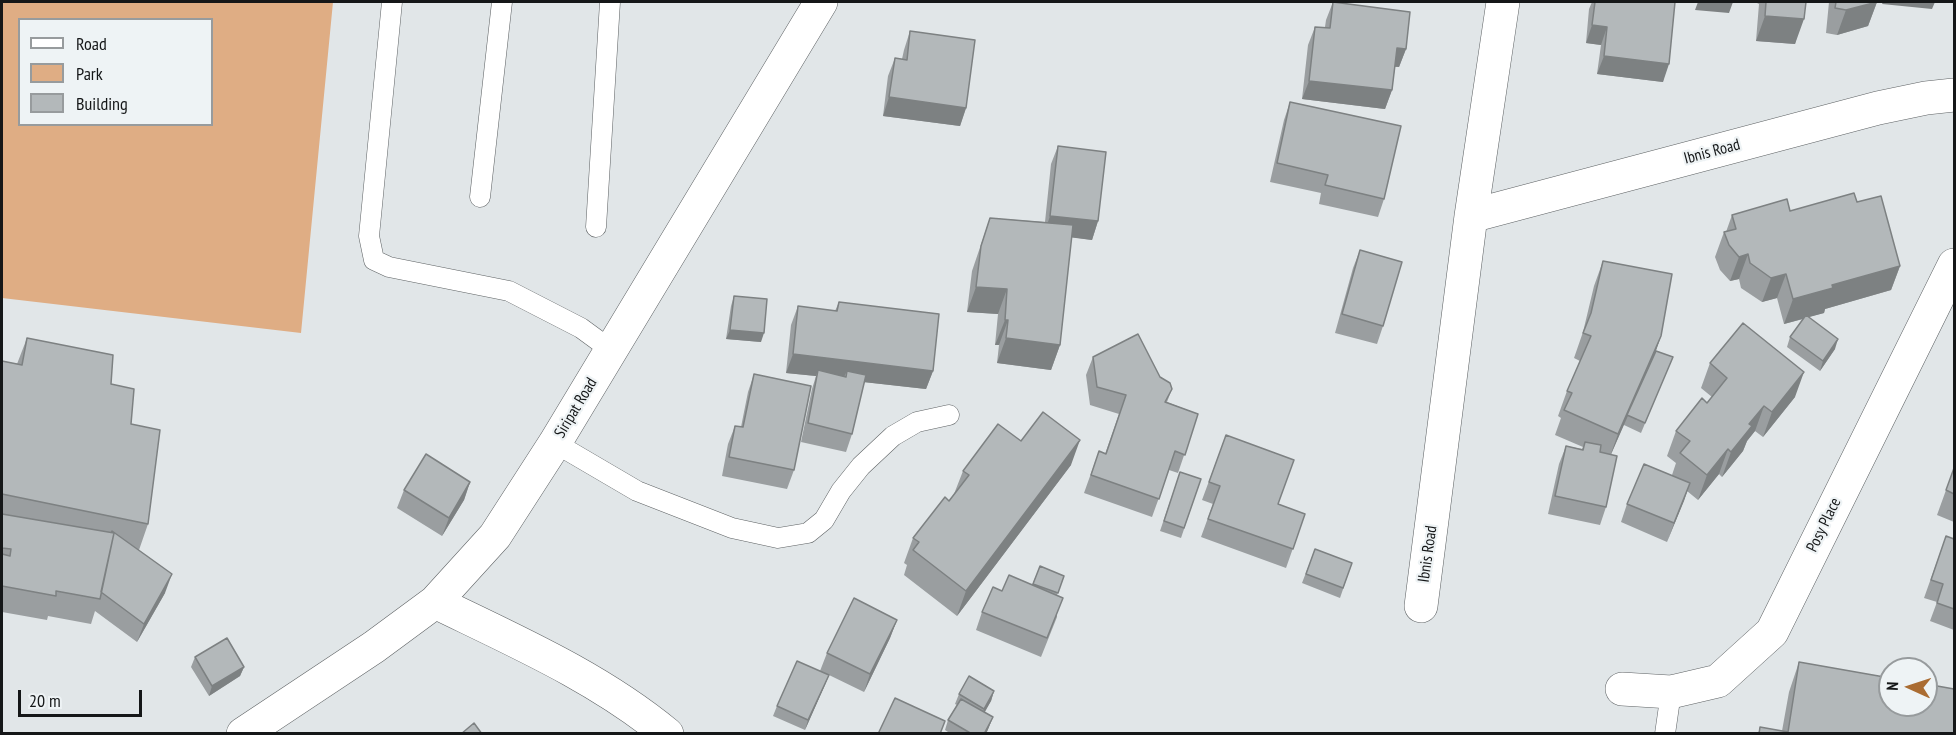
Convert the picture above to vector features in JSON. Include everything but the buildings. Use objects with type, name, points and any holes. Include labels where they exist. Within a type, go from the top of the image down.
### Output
[{"type":"street","name":"Siripat Road","points":[[243,734],[374,647],[435,602],[495,536],[555,443],[821,2]]},
{"type":"street","name":"Ibnis Road","points":[[1421,606],[1471,216],[1503,2]]},
{"type":"street","name":"Ibnis Road","points":[[1471,216],[1878,108],[1954,95]]},
{"type":"street","name":"Posy Place","points":[[1622,689],[1671,692],[1718,681],[1772,632],[1954,266]]},
{"type":"street","points":[[435,602],[564,665],[642,713],[667,734]]},
{"type":"lane","points":[[392,2],[369,236],[374,260],[388,267],[509,291],[581,328],[611,350]]},
{"type":"lane","points":[[480,197],[502,2]]},
{"type":"lane","points":[[596,227],[610,2]]},
{"type":"lane","points":[[555,443],[637,491],[732,528],[778,538],[808,533],[824,520],[841,491],[861,466],[893,436],[917,423],[949,415]]},
{"type":"lane","points":[[1665,734],[1671,692]]},
{"type":"green space","points":[[2,2],[333,2],[301,333],[2,298]]}]
